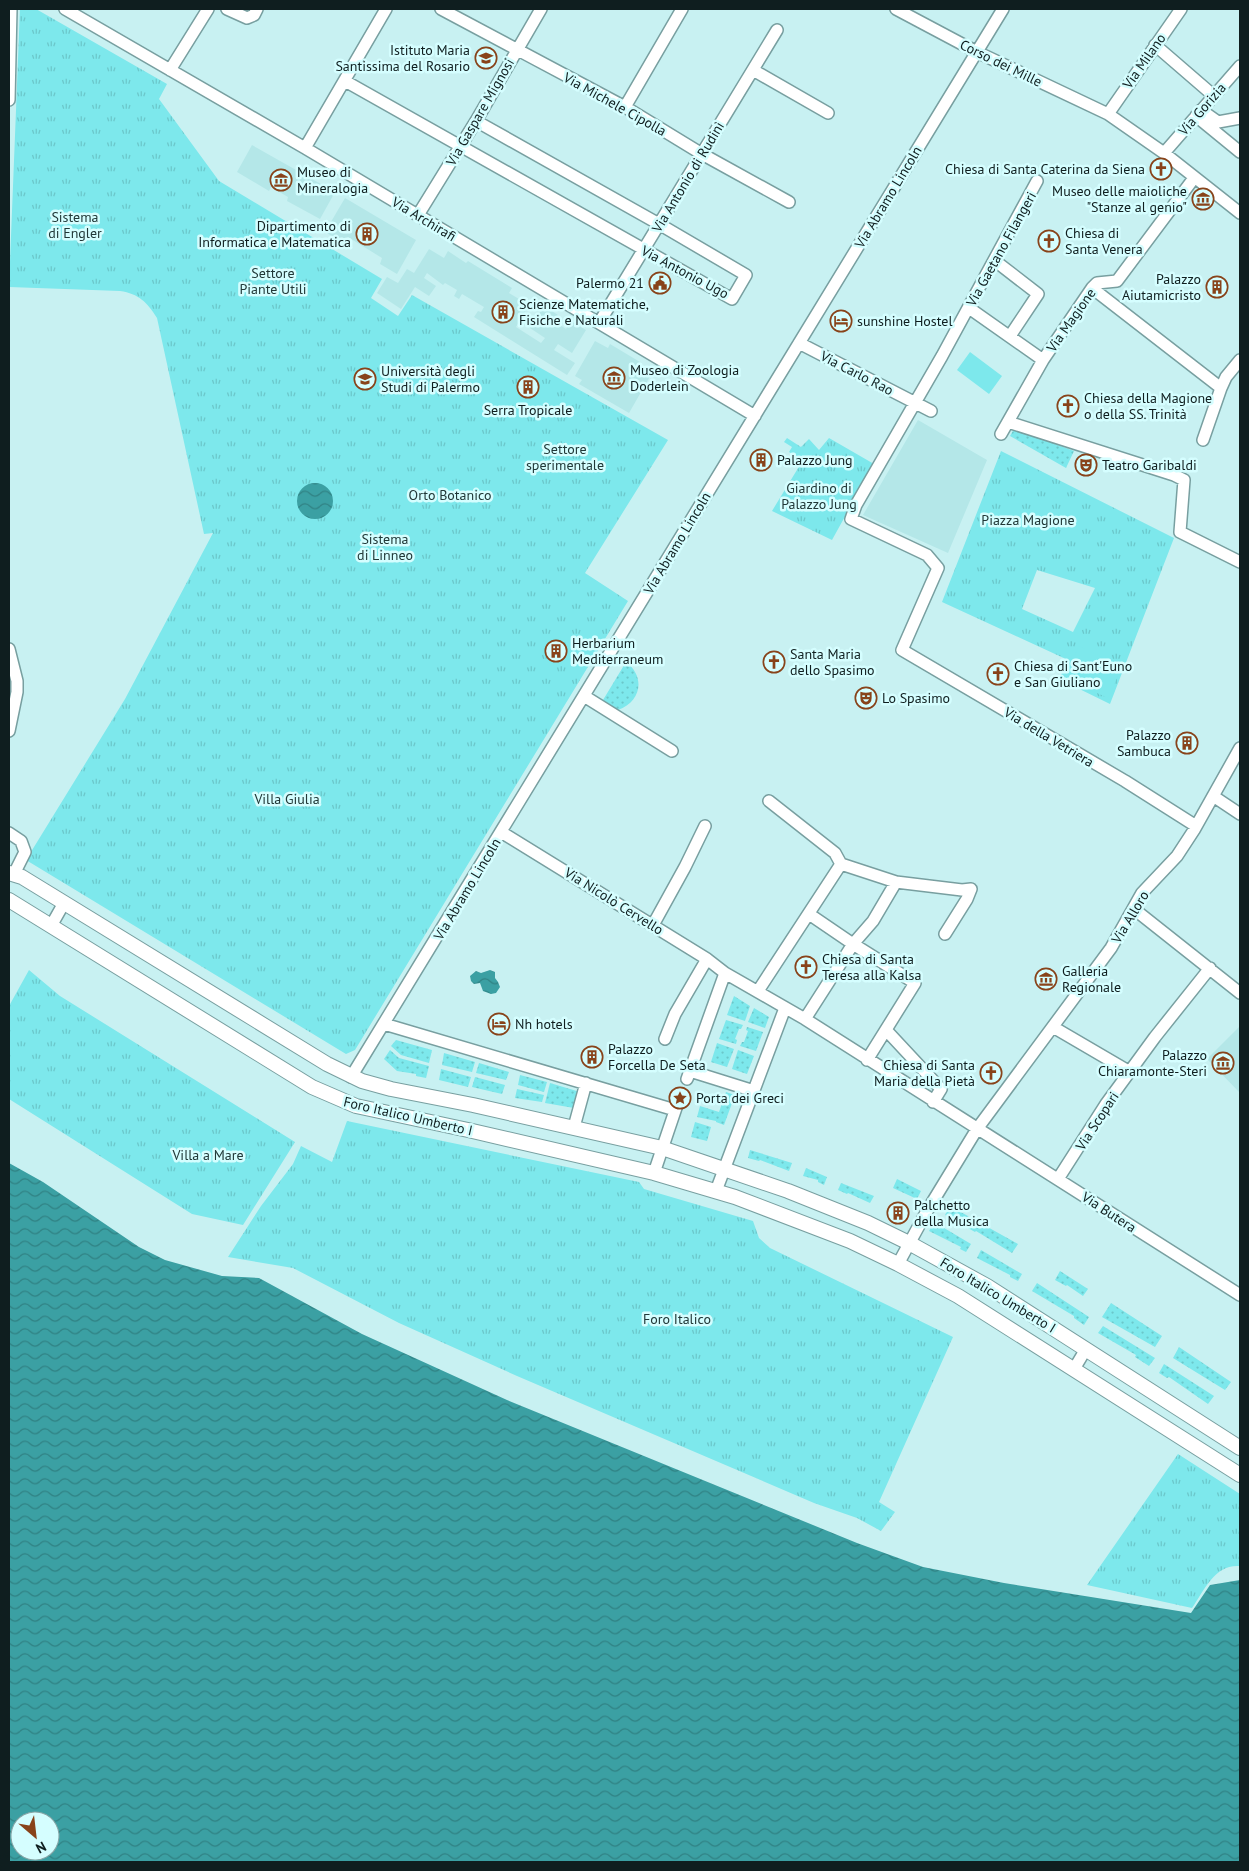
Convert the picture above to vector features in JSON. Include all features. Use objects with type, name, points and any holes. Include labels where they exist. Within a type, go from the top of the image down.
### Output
[{"type":"main road","name":"Foro Italico Umberto I","points":[[12,874],[22,877],[327,1064],[352,1077],[391,1089],[574,1127],[662,1148],[725,1169],[868,1223],[909,1243],[987,1286],[1240,1448]]},
{"type":"main road","name":"Foro Italico Umberto I","points":[[9,900],[304,1082],[340,1100],[386,1114],[468,1130],[654,1173],[716,1192],[812,1226],[898,1264],[958,1296],[1239,1474]]},
{"type":"street","points":[[9,100],[11,9]]},
{"type":"street","name":"Via Archirafi","points":[[65,9],[305,148],[755,416]]},
{"type":"street","points":[[170,70],[208,9]]},
{"type":"street","points":[[227,9],[247,18],[254,15],[257,9]]},
{"type":"street","points":[[305,148],[386,9]]},
{"type":"street","name":"Via Michele Cipolla","points":[[441,9],[625,108],[702,154],[789,202]]},
{"type":"street","name":"Via Gaspare Mignosi","points":[[418,216],[541,9]]},
{"type":"street","points":[[625,108],[682,9]]},
{"type":"street","name":"Corso dei Mille","points":[[897,9],[977,52],[1108,114],[1164,153],[1240,213]]},
{"type":"street","name":"Via Abramo Lincoln","points":[[352,1077],[1003,9]]},
{"type":"street","name":"Via Milano","points":[[1108,114],[1181,9]]},
{"type":"street","name":"Via Antonio di Rudinì","points":[[599,323],[777,30]]},
{"type":"street","points":[[1156,45],[1214,96]]},
{"type":"street","name":"Via Gorizia","points":[[1164,153],[1240,66]]},
{"type":"street","points":[[753,70],[828,113]]},
{"type":"street","name":"Via Antonio Ugo","points":[[345,81],[732,299],[746,275],[476,121]]},
{"type":"street","points":[[1198,113],[1218,122],[1240,118]]},
{"type":"street","points":[[1198,113],[1240,152]]},
{"type":"street","name":"Via Magione","points":[[1001,434],[1043,360],[1092,288],[1097,283],[1117,281],[1194,178]]},
{"type":"street","name":"Via Gaetano Filangeri","points":[[966,313],[1037,181]]},
{"type":"street","points":[[994,260],[1038,294],[1010,336]]},
{"type":"street","points":[[1092,288],[1221,388]]},
{"type":"street","points":[[915,403],[966,313],[1010,336],[1043,360]]},
{"type":"street","name":"Via Carlo Rao","points":[[799,343],[931,411]]},
{"type":"street","points":[[1203,440],[1226,377],[1240,360]]},
{"type":"street","name":"Via della Vetriera","points":[[915,403],[856,505],[851,519],[928,555],[938,568],[902,650],[1125,781],[1196,826]]},
{"type":"street","points":[[1008,422],[1165,472],[1184,480],[1180,532],[1240,562]]},
{"type":"street","points":[[9,649],[17,686],[9,731]]},
{"type":"street","points":[[584,696],[672,751]]},
{"type":"street","name":"Via Alloro","points":[[909,1243],[977,1129],[1111,948],[1142,894],[1177,856],[1240,748]]},
{"type":"street","points":[[1213,796],[1240,814]]},
{"type":"street","points":[[769,801],[834,853],[841,864],[896,882],[962,890],[971,889],[967,899],[945,934]]},
{"type":"street","points":[[652,925],[685,867],[705,826]]},
{"type":"street","name":"Via Nicolò Cervello","points":[[501,832],[867,1060]]},
{"type":"street","points":[[9,833],[20,841],[25,852],[12,874]]},
{"type":"street","points":[[758,991],[841,864]]},
{"type":"street","points":[[805,1020],[853,944],[873,921],[896,882]]},
{"type":"street","points":[[51,926],[64,903]]},
{"type":"street","points":[[1134,909],[1240,993]]},
{"type":"street","points":[[809,914],[916,983],[867,1060]]},
{"type":"street","points":[[665,1039],[675,1014],[707,959]]},
{"type":"street","name":"Via Scopari","points":[[1058,1178],[1106,1104],[1154,1037],[1210,968]]},
{"type":"street","points":[[725,973],[688,1075],[754,1091]]},
{"type":"street","points":[[716,1192],[785,1008]]},
{"type":"street","points":[[384,1024],[586,1083],[677,1105],[654,1173]]},
{"type":"street","points":[[1053,1027],[1130,1072]]},
{"type":"street","points":[[886,1030],[941,1089],[933,1102]]},
{"type":"street","name":"Via Butera","points":[[867,1060],[1058,1178],[1240,1295]]},
{"type":"street","points":[[574,1127],[586,1083]]},
{"type":"street","points":[[898,1264],[909,1243]]},
{"type":"street","points":[[1074,1369],[1086,1349]]},
{"type":"shaded area","name":"Museo di Mineralogia","points":[[252,145],[335,192],[320,219],[287,201],[288,197],[271,187],[269,191],[237,172]]},
{"type":"shaded area","name":"Dipartimento di Informatica e Matematica","points":[[345,198],[416,240],[397,274],[380,264],[382,258],[348,237],[344,243],[325,232]]},
{"type":"shaded area","name":"Università degli Studi di Palermo","points":[[429,249],[444,258],[448,251],[512,288],[509,293],[529,305],[516,327],[541,343],[545,338],[530,328],[544,306],[558,315],[554,321],[566,329],[571,321],[586,330],[572,353],[558,344],[554,350],[575,363],[567,375],[474,317],[484,307],[462,294],[459,299],[454,296],[457,290],[445,283],[443,285],[427,273],[424,278],[436,286],[429,296],[415,287],[401,309],[377,293],[387,277],[398,283],[407,269],[414,273]]},
{"type":"shaded area","name":"Museo di Zoologia Doderlein","points":[[595,341],[608,348],[610,344],[640,362],[638,366],[652,373],[629,413],[579,384],[582,380],[575,376]]},
{"type":"shaded area","points":[[918,420],[987,460],[948,553],[863,515]]},
{"type":"shaded area","name":"Palazzo Chiaramonte-Steri","points":[[1240,1026],[1240,1093],[1207,1059]]},
{"type":"green space","points":[[20,9],[36,9],[167,84],[159,99],[219,181],[382,279],[371,298],[398,316],[412,295],[668,440],[585,573],[628,601],[355,1050],[346,1054],[26,860],[125,699],[213,533],[204,534],[157,318],[150,307],[132,294],[120,291],[9,287]]},
{"type":"green space","points":[[970,352],[1002,376],[989,394],[957,370]]},
{"type":"green space","points":[[1014,429],[1074,451],[1066,468],[1010,436]]},
{"type":"green space","name":"Giardino di Palazzo Jung","points":[[787,438],[801,447],[809,439],[819,450],[829,438],[874,464],[832,540],[772,511],[803,460],[789,452],[792,447],[784,442]]},
{"type":"green space","name":"Piazza Magione","points":[[1001,451],[1174,538],[1110,704],[1059,679],[1068,660],[942,602]],"holes":[[[1037,570],[1095,588],[1073,632],[1022,609]]]},
{"type":"green space","points":[[1079,646],[1122,667],[1108,698],[1064,678]]},
{"type":"green space","points":[[626,662],[636,675],[638,689],[632,701],[618,710],[603,700]]},
{"type":"green space","name":"Villa a Mare","points":[[29,970],[60,996],[295,1142],[243,1225],[192,1214],[9,1099],[9,1006]]},
{"type":"green space","points":[[734,996],[750,1006],[745,1021],[727,1015]]},
{"type":"green space","points":[[754,1008],[769,1017],[765,1028],[748,1022]]},
{"type":"green space","points":[[726,1020],[743,1025],[735,1039],[737,1040],[736,1044],[719,1039]]},
{"type":"green space","points":[[747,1027],[763,1032],[756,1051],[740,1046],[744,1042],[748,1031],[746,1030]]},
{"type":"green space","points":[[396,1040],[432,1050],[429,1063],[401,1055],[391,1046]]},
{"type":"green space","points":[[717,1043],[734,1049],[727,1067],[711,1062]]},
{"type":"green space","points":[[390,1050],[399,1058],[429,1066],[426,1078],[416,1076],[416,1074],[397,1071],[384,1059]]},
{"type":"green space","points":[[738,1050],[754,1056],[747,1074],[732,1069]]},
{"type":"green space","points":[[444,1053],[475,1062],[472,1072],[442,1065]]},
{"type":"green space","points":[[479,1063],[509,1072],[506,1080],[476,1073]]},
{"type":"green space","points":[[441,1069],[471,1077],[468,1087],[439,1080]]},
{"type":"green space","points":[[520,1075],[547,1082],[544,1092],[518,1085]]},
{"type":"green space","points":[[475,1077],[505,1085],[502,1094],[472,1087]]},
{"type":"green space","points":[[550,1083],[580,1092],[574,1108],[545,1103]]},
{"type":"green space","points":[[517,1089],[544,1095],[542,1102],[515,1098]]},
{"type":"green space","points":[[726,1092],[735,1095],[724,1125],[716,1121],[697,1117],[700,1106],[719,1112]]},
{"type":"green space","name":"Foro Italico","points":[[347,1121],[639,1182],[644,1189],[753,1221],[759,1238],[770,1248],[953,1337],[879,1502],[895,1512],[881,1531],[857,1518],[814,1503],[517,1376],[399,1323],[293,1268],[228,1257],[261,1206],[293,1164],[301,1146],[332,1162]]},
{"type":"green space","points":[[695,1122],[711,1127],[707,1141],[691,1137]]},
{"type":"green space","points":[[750,1150],[792,1163],[789,1171],[760,1160],[748,1158]]},
{"type":"green space","points":[[806,1168],[827,1177],[824,1185],[818,1182],[818,1180],[803,1176]]},
{"type":"green space","points":[[897,1179],[921,1191],[917,1199],[893,1188]]},
{"type":"green space","points":[[841,1183],[874,1196],[870,1203],[847,1194],[838,1190]]},
{"type":"green space","points":[[950,1206],[1018,1244],[1012,1253],[959,1223],[959,1221],[945,1215]]},
{"type":"green space","points":[[934,1222],[971,1244],[966,1252],[960,1249],[961,1247],[929,1231]]},
{"type":"green space","points":[[981,1250],[1022,1274],[1018,1281],[977,1258]]},
{"type":"green space","points":[[1060,1271],[1088,1289],[1083,1296],[1067,1285],[1055,1280]]},
{"type":"green space","points":[[1037,1283],[1089,1317],[1084,1325],[1074,1316],[1032,1291]]},
{"type":"green space","points":[[1111,1303],[1162,1336],[1155,1347],[1102,1317]]},
{"type":"green space","points":[[1103,1326],[1155,1358],[1149,1366],[1135,1357],[1136,1355],[1098,1333]]},
{"type":"green space","points":[[1179,1347],[1231,1382],[1225,1390],[1173,1358]]},
{"type":"green space","points":[[1164,1364],[1214,1396],[1208,1404],[1169,1377],[1167,1378],[1159,1373]]},
{"type":"green space","points":[[1178,1454],[1240,1494],[1240,1566],[1231,1566],[1217,1573],[1192,1608],[1087,1585]]},
{"type":"water","points":[[315,483],[322,484],[328,488],[332,494],[332,508],[328,514],[322,518],[315,519],[308,518],[302,514],[298,508],[297,501],[298,494],[302,488],[308,484]]},
{"type":"water","points":[[490,970],[495,972],[495,978],[500,987],[496,993],[491,994],[483,991],[480,983],[474,984],[470,976],[476,971],[481,973]]},
{"type":"water","points":[[9,1163],[43,1182],[139,1247],[165,1260],[222,1276],[259,1278],[362,1334],[507,1400],[857,1543],[923,1567],[1004,1583],[1191,1613],[1210,1585],[1240,1580],[1240,1862],[9,1862]]},
{"type":"tunnel","points":[[679,1099],[687,1079]]},
{"type":"place","name":"Istituto Maria Santissima del Rosario","points":[[486,58]]},
{"type":"place","name":"Chiesa di Santa Caterina da Siena","points":[[1161,169]]},
{"type":"place","name":"Museo di Mineralogia","points":[[281,180]]},
{"type":"place","name":"Museo delle maioliche \"Stanze al genio\"","points":[[1203,199]]},
{"type":"place","name":"Dipartimento di Informatica e Matematica","points":[[367,234]]},
{"type":"place","name":"Chiesa di Santa Venera","points":[[1049,241]]},
{"type":"place","name":"Palermo 21","points":[[660,283]]},
{"type":"place","name":"Palazzo Aiutamicristo","points":[[1217,287]]},
{"type":"place","name":"Scienze Matematiche, Fisiche e Naturali","points":[[503,312]]},
{"type":"place","name":"sunshine Hostel","points":[[841,321]]},
{"type":"place","name":"Museo di Zoologia Doderlein","points":[[614,378]]},
{"type":"place","name":"Università degli Studi di Palermo","points":[[365,379]]},
{"type":"place","name":"Serra Tropicale","points":[[528,387]]},
{"type":"place","name":"Chiesa della Magione o della SS. Trinità","points":[[1068,406]]},
{"type":"place","name":"Palazzo Jung","points":[[761,460]]},
{"type":"place","name":"Teatro Garibaldi","points":[[1086,465]]},
{"type":"place","name":"Herbarium Mediterraneum","points":[[556,651]]},
{"type":"place","name":"Santa Maria dello Spasimo","points":[[774,662]]},
{"type":"place","name":"Chiesa di Sant'Euno e San Giuliano","points":[[998,674]]},
{"type":"place","name":"Lo Spasimo","points":[[866,698]]},
{"type":"place","name":"Palazzo Sambuca","points":[[1187,743]]},
{"type":"place","name":"Chiesa di Santa Teresa alla Kalsa","points":[[806,967]]},
{"type":"place","name":"Galleria Regionale","points":[[1046,979]]},
{"type":"place","name":"Nh hotels","points":[[499,1024]]},
{"type":"place","name":"Palazzo Forcella De Seta","points":[[592,1057]]},
{"type":"place","name":"Palazzo Chiaramonte-Steri","points":[[1223,1063]]},
{"type":"place","name":"Chiesa di Santa Maria della Pietà","points":[[991,1073]]},
{"type":"place","name":"Porta dei Greci","points":[[680,1098]]},
{"type":"place","name":"Palchetto della Musica","points":[[898,1213]]},
{"type":"park label","name":"Sistema di Engler","points":[[75,226]]},
{"type":"park label","name":"Settore Piante Utili","points":[[273,282]]},
{"type":"park label","name":"Settore sperimentale","points":[[565,458]]},
{"type":"park label","name":"Orto Botanico","points":[[450,495]]},
{"type":"park label","name":"Sistema di Linneo","points":[[385,548]]},
{"type":"park label","name":"Villa Giulia","points":[[287,799]]}]
